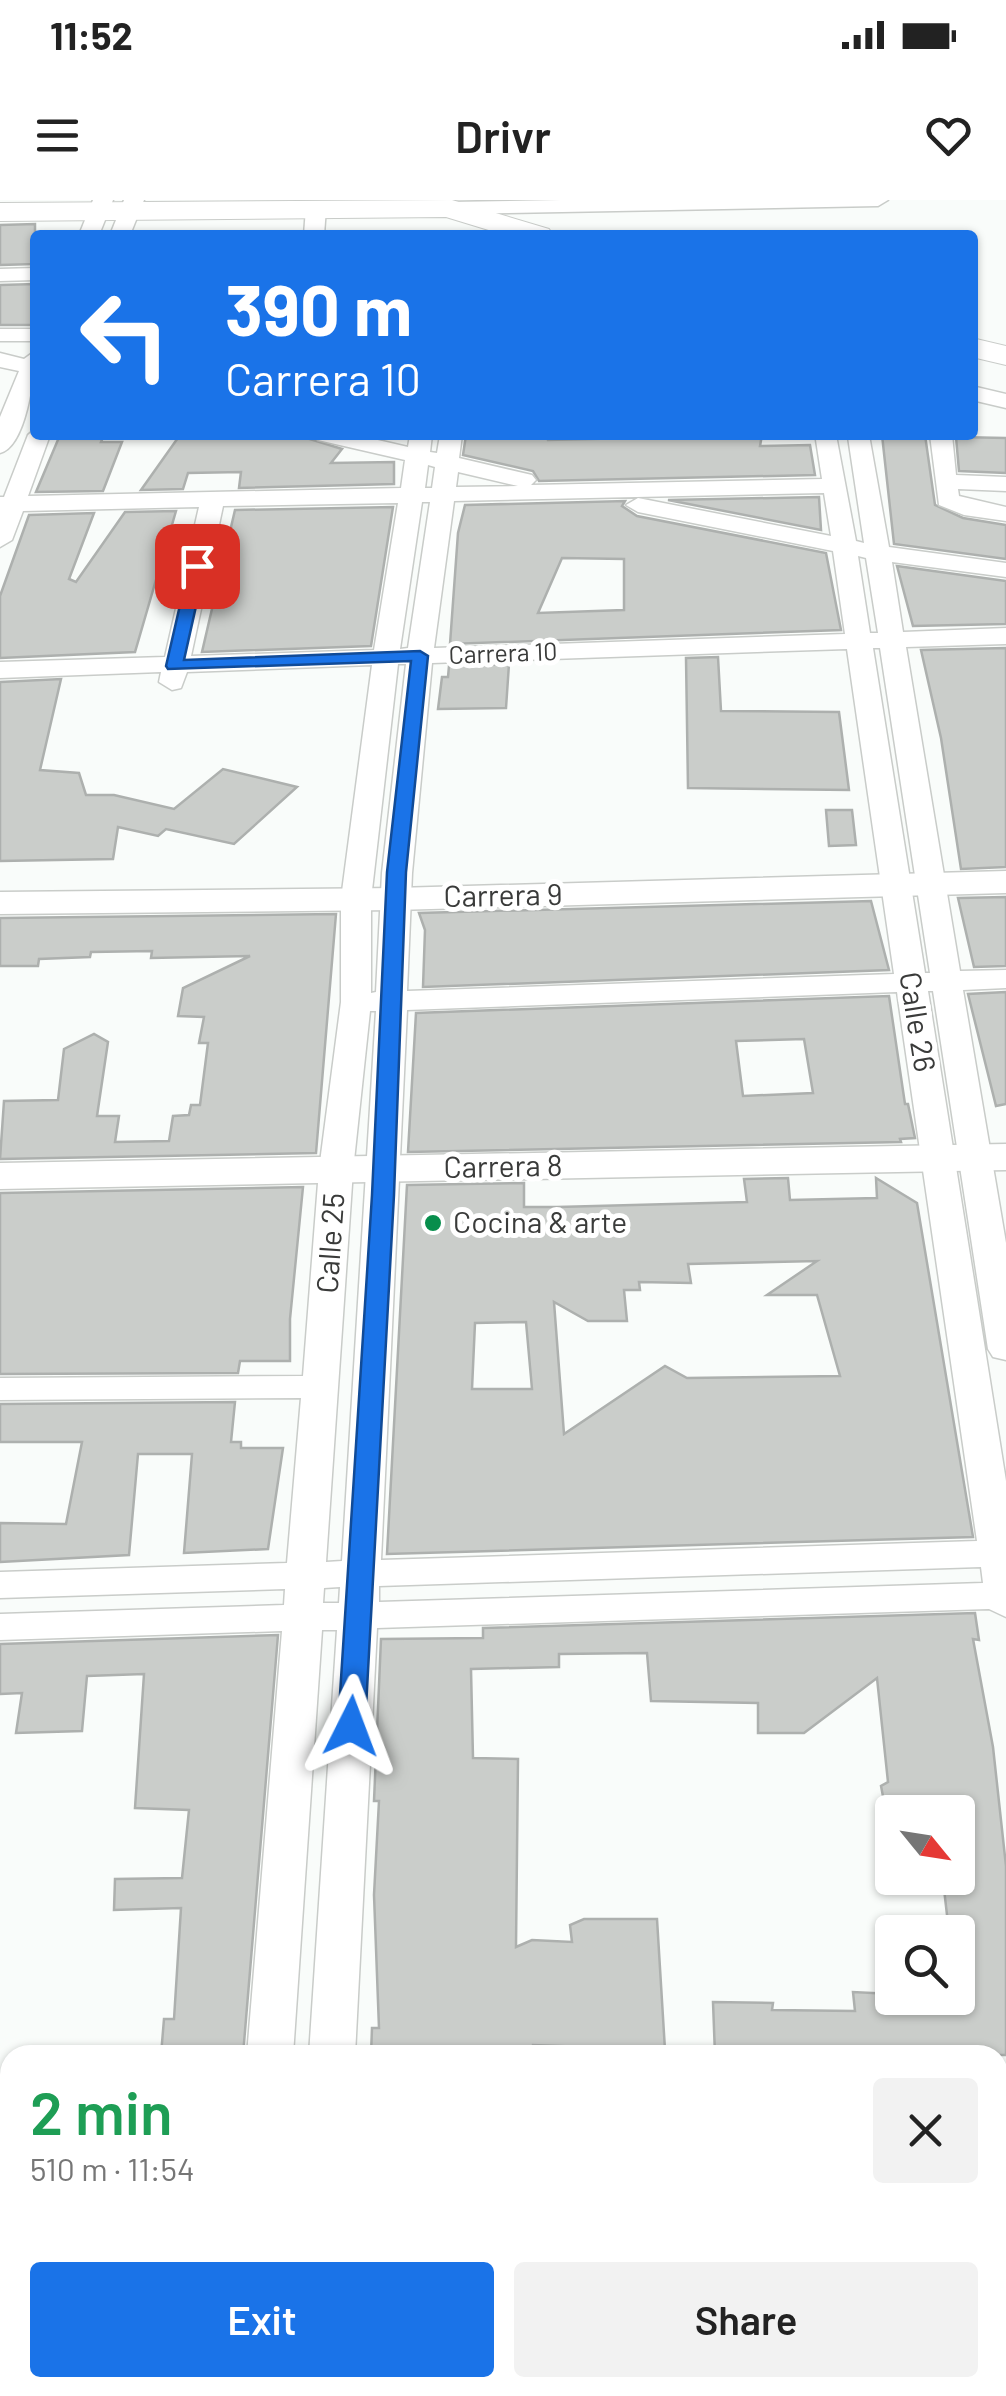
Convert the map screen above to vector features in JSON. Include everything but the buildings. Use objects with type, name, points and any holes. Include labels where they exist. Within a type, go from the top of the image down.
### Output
[{"type":"main road","points":[[0,200],[23,200]]},
{"type":"main road","points":[[0,212],[315,222],[463,213],[558,230]]},
{"type":"main road","points":[[463,213],[522,230]]},
{"type":"main road","points":[[978,337],[1006,344]]},
{"type":"main road","points":[[978,349],[1006,356]]},
{"type":"street","points":[[463,213],[878,200]]},
{"type":"street","points":[[0,276],[30,274]]},
{"type":"street","points":[[0,335],[30,335]]},
{"type":"street","points":[[0,348],[30,359]]},
{"type":"street","points":[[0,360],[30,360]]},
{"type":"street","points":[[0,446],[30,370]]},
{"type":"street","points":[[978,394],[1006,401]]},
{"type":"street","points":[[0,540],[8,495],[36,440]]},
{"type":"street","points":[[341,440],[417,466]]},
{"type":"street","name":"Calle 26","points":[[828,440],[860,650],[912,873],[947,982],[974,1171],[1006,1349]]},
{"type":"street","name":"Calle 26","points":[[859,440],[894,649],[912,873],[911,984],[974,1171],[1006,1598]]},
{"type":"street","points":[[942,440],[947,500],[1006,514]]},
{"type":"street","points":[[8,495],[417,466],[504,476],[574,492],[834,478]]},
{"type":"street","points":[[8,495],[212,500],[417,466],[447,468],[844,547],[1006,570]]},
{"type":"street","name":"Calle 25","points":[[333,2045],[392,1002],[378,886],[386,666],[417,466]]},
{"type":"street","name":"Calle 25","points":[[271,2045],[336,1182],[356,1002],[420,665],[447,468]]},
{"type":"street","points":[[504,476],[834,478]]},
{"type":"street","points":[[946,482],[1006,484]]},
{"type":"street","points":[[173,674],[212,500]]},
{"type":"street","name":"Carrera 10","points":[[0,688],[173,674],[894,649],[1006,636]]},
{"type":"street","name":"Carrera 10","points":[[894,649],[1006,656]]},
{"type":"street","name":"Carrera 10","points":[[0,670],[173,674]]},
{"type":"street","name":"Carrera 9","points":[[0,904],[378,886],[912,873],[1006,860]]},
{"type":"street","name":"Carrera 9","points":[[912,873],[1006,882]]},
{"type":"street","name":"Carrera 9","points":[[0,879],[378,886]]},
{"type":"street","points":[[356,1002],[1006,979]]},
{"type":"street","name":"Carrera 8","points":[[0,1176],[383,1182],[974,1171]]},
{"type":"street","name":"Carrera 8","points":[[0,1202],[336,1182]]},
{"type":"street","points":[[0,1389],[320,1387]]},
{"type":"street","points":[[0,1627],[304,1596],[360,1574],[1002,1553]]},
{"type":"street","points":[[0,1585],[304,1596],[358,1616],[1006,1598]]},
{"type":"place","name":"Cocina & arte","points":[[433,1223]]},
{"type":"route","points":[[197,566],[174,666],[420,656],[396,872],[383,1195],[351,1726]]}]
